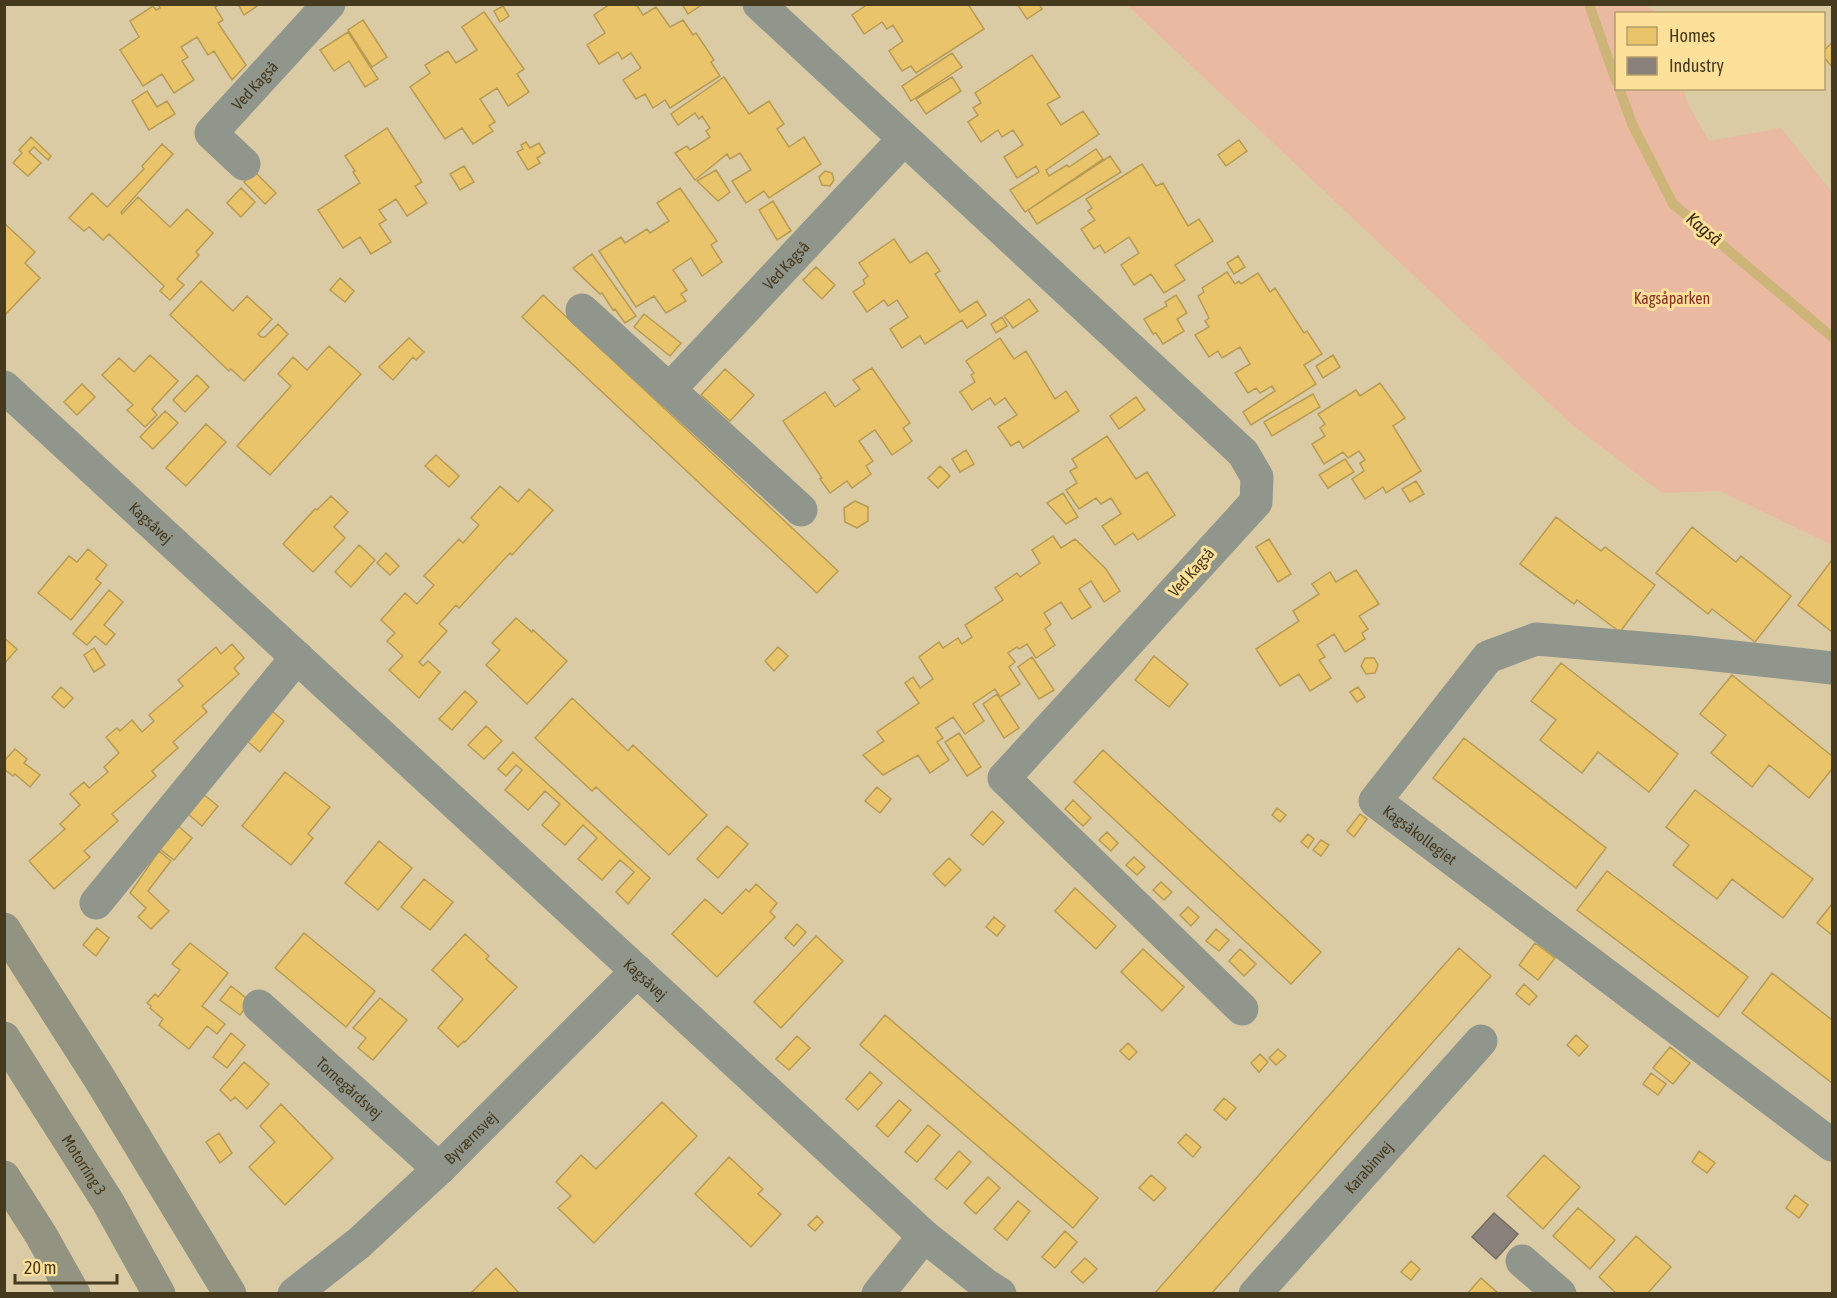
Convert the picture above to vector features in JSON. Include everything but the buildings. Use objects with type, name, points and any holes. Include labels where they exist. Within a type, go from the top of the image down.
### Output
[{"type":"highway","points":[[4,929],[230,1293]]},
{"type":"highway","name":"Motorring 3","points":[[4,1038],[108,1202],[159,1293]]},
{"type":"highway","points":[[4,1177],[74,1293]]},
{"type":"street","name":"Ved Kagså","points":[[244,164],[211,133],[329,4]]},
{"type":"street","name":"Ved Kagså","points":[[759,4],[1243,453],[1257,477],[1256,502],[1004,778],[1242,1009]]},
{"type":"street","name":"Ved Kagså","points":[[669,390],[903,140]]},
{"type":"street","points":[[582,310],[801,510]]},
{"type":"street","name":"Kagsåvej","points":[[4,387],[924,1236],[986,1285],[1000,1293]]},
{"type":"street","name":"Kagsåkollegiet","points":[[1833,668],[1689,652],[1536,639],[1488,657],[1375,801],[1833,1145]]},
{"type":"street","points":[[96,903],[297,657]]},
{"type":"street","name":"Byværnsvej","points":[[294,1293],[359,1243],[439,1169],[637,971]]},
{"type":"street","name":"Tornegårdsvej","points":[[259,1006],[439,1169]]},
{"type":"street","name":"Karabinvej","points":[[1255,1293],[1481,1041]]},
{"type":"street","points":[[878,1293],[924,1236]]},
{"type":"street","points":[[1522,1261],[1560,1293]]},
{"type":"green space","name":"Kagsåparken","points":[[1127,5],[1646,5],[1656,12],[1615,12],[1615,90],[1683,90],[1688,104],[1709,141],[1781,128],[1832,192],[1832,545],[1720,491],[1662,493],[1570,423]]},
{"type":"waterway","name":"Kagså","points":[[1589,4],[1615,78]]},
{"type":"waterway","name":"Kagså","points":[[1620,90],[1632,124],[1673,204],[1832,337]]}]
